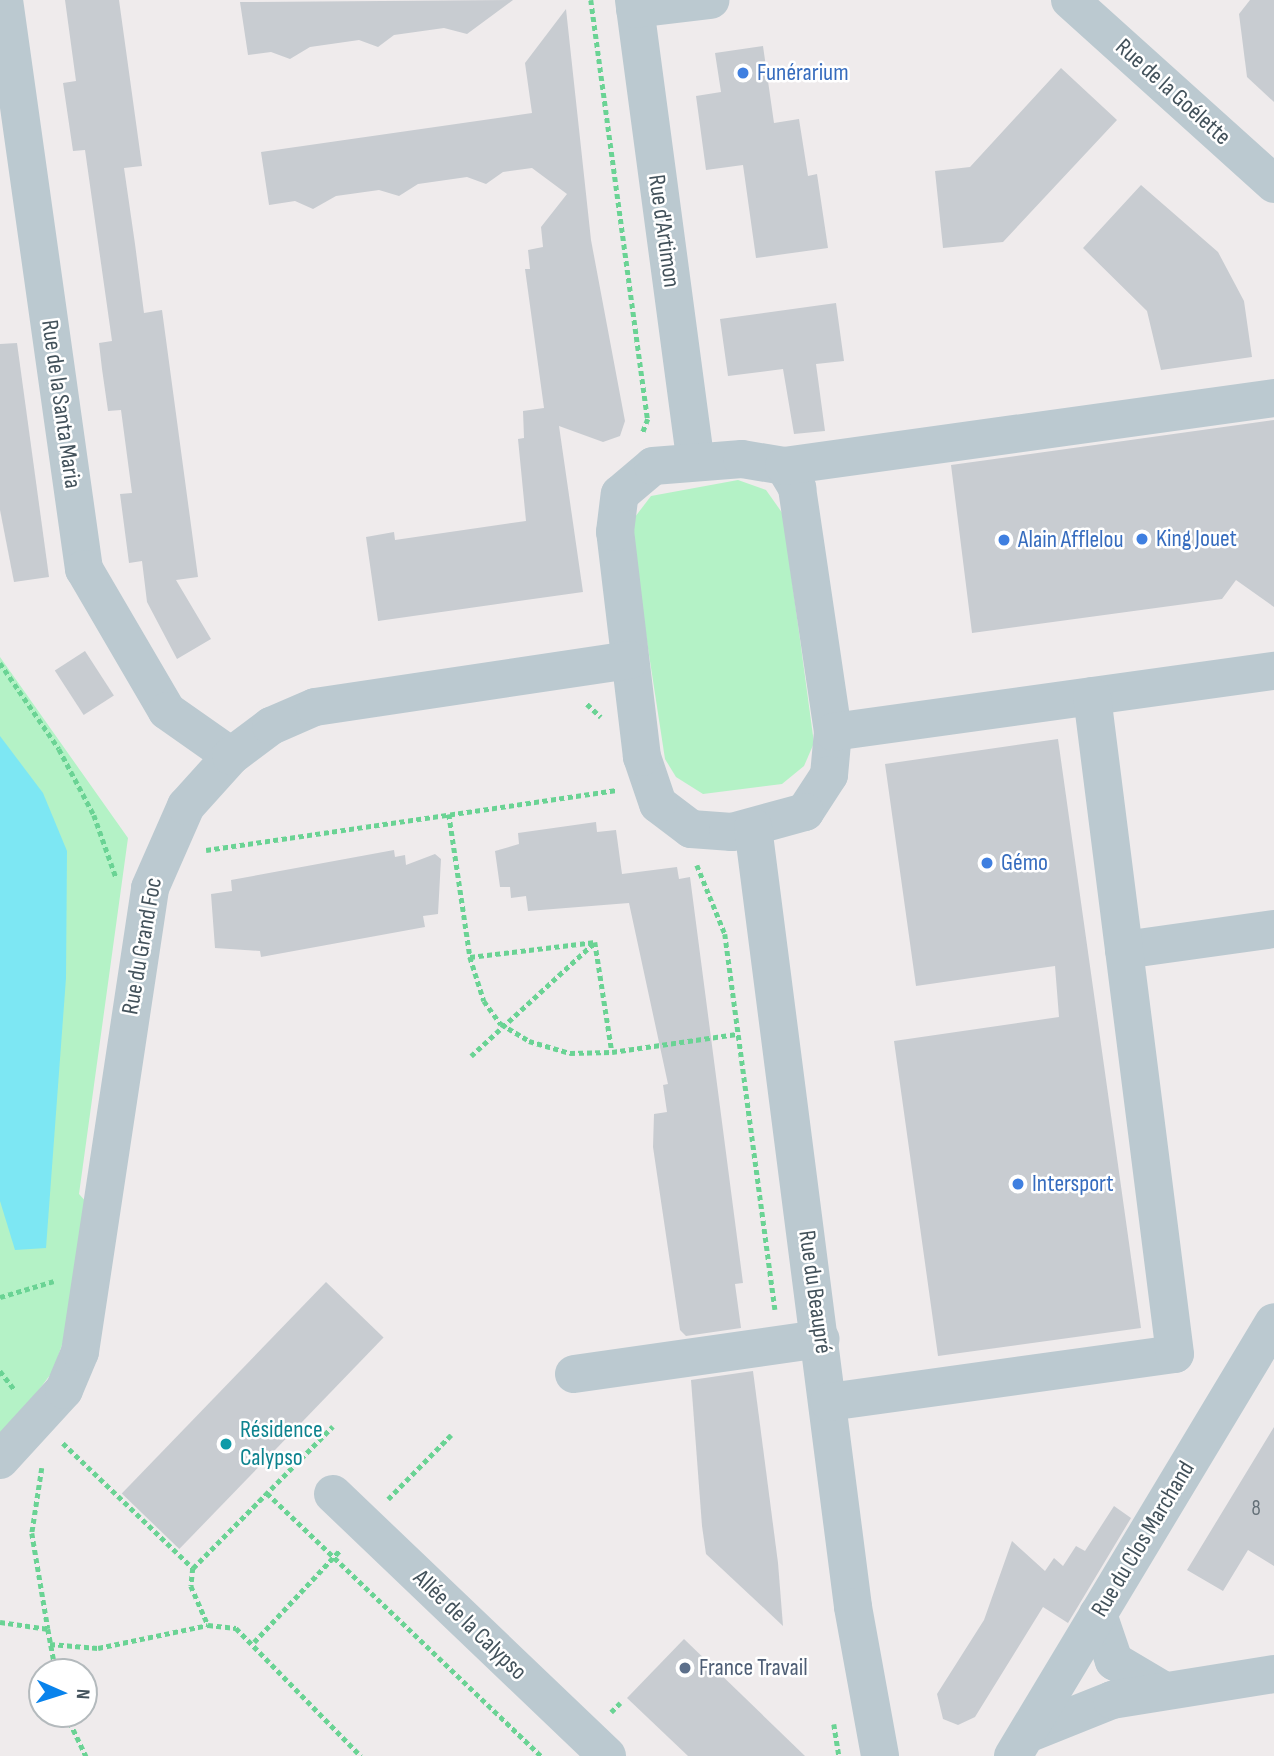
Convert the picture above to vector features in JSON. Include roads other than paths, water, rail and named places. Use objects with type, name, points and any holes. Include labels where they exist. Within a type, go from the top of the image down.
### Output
[{"type":"street","name":"Rue de la Santa Maria","points":[[4,0],[84,569],[167,711],[231,755]]},
{"type":"street","points":[[634,5],[710,0]]},
{"type":"street","name":"Rue de la Goélette","points":[[1070,0],[1274,184]]},
{"type":"street","name":"Rue d'Artimon","points":[[634,5],[696,462]]},
{"type":"street","points":[[784,466],[797,488],[833,732],[829,775],[805,812],[753,827],[691,829],[658,804],[642,757],[615,532],[620,494],[653,466],[696,462],[784,466],[1274,398]]},
{"type":"street","name":"Rue du Grand Foc","points":[[0,1460],[49,1427],[80,1352],[90,1310],[154,872],[186,806],[231,755],[271,726],[315,707],[630,660]]},
{"type":"street","points":[[833,732],[1274,671]]},
{"type":"street","points":[[829,1402],[1175,1353],[1092,696]]},
{"type":"street","name":"Rue du Beaupré","points":[[753,827],[821,1339],[853,1607],[880,1756]]},
{"type":"street","points":[[1124,950],[1274,929]]},
{"type":"street","name":"Rue du Clos Marchand","points":[[1020,1745],[1274,1322]]},
{"type":"street","points":[[574,1374],[821,1339]]},
{"type":"street","name":"Allée de la Calypso","points":[[333,1494],[607,1756]]},
{"type":"street","points":[[1098,1614],[1114,1661],[1161,1689]]},
{"type":"street","points":[[1073,1654],[1090,1686],[1112,1700]]},
{"type":"street","points":[[1020,1745],[1112,1700],[1161,1689],[1274,1674]]},
{"type":"water","points":[[0,736],[43,793],[67,851],[66,978],[46,1248],[15,1250],[0,1201]]},
{"type":"place","name":"Funérarium","points":[[743,73]]},
{"type":"place","name":"King Jouet","points":[[1142,539]]},
{"type":"place","name":"Alain Afflelou","points":[[1004,540]]},
{"type":"place","name":"Gémo","points":[[987,863]]},
{"type":"place","name":"Intersport","points":[[1018,1184]]},
{"type":"place","name":"Résidence Calypso","points":[[226,1444]]},
{"type":"place","name":"France Travail","points":[[685,1668]]}]
